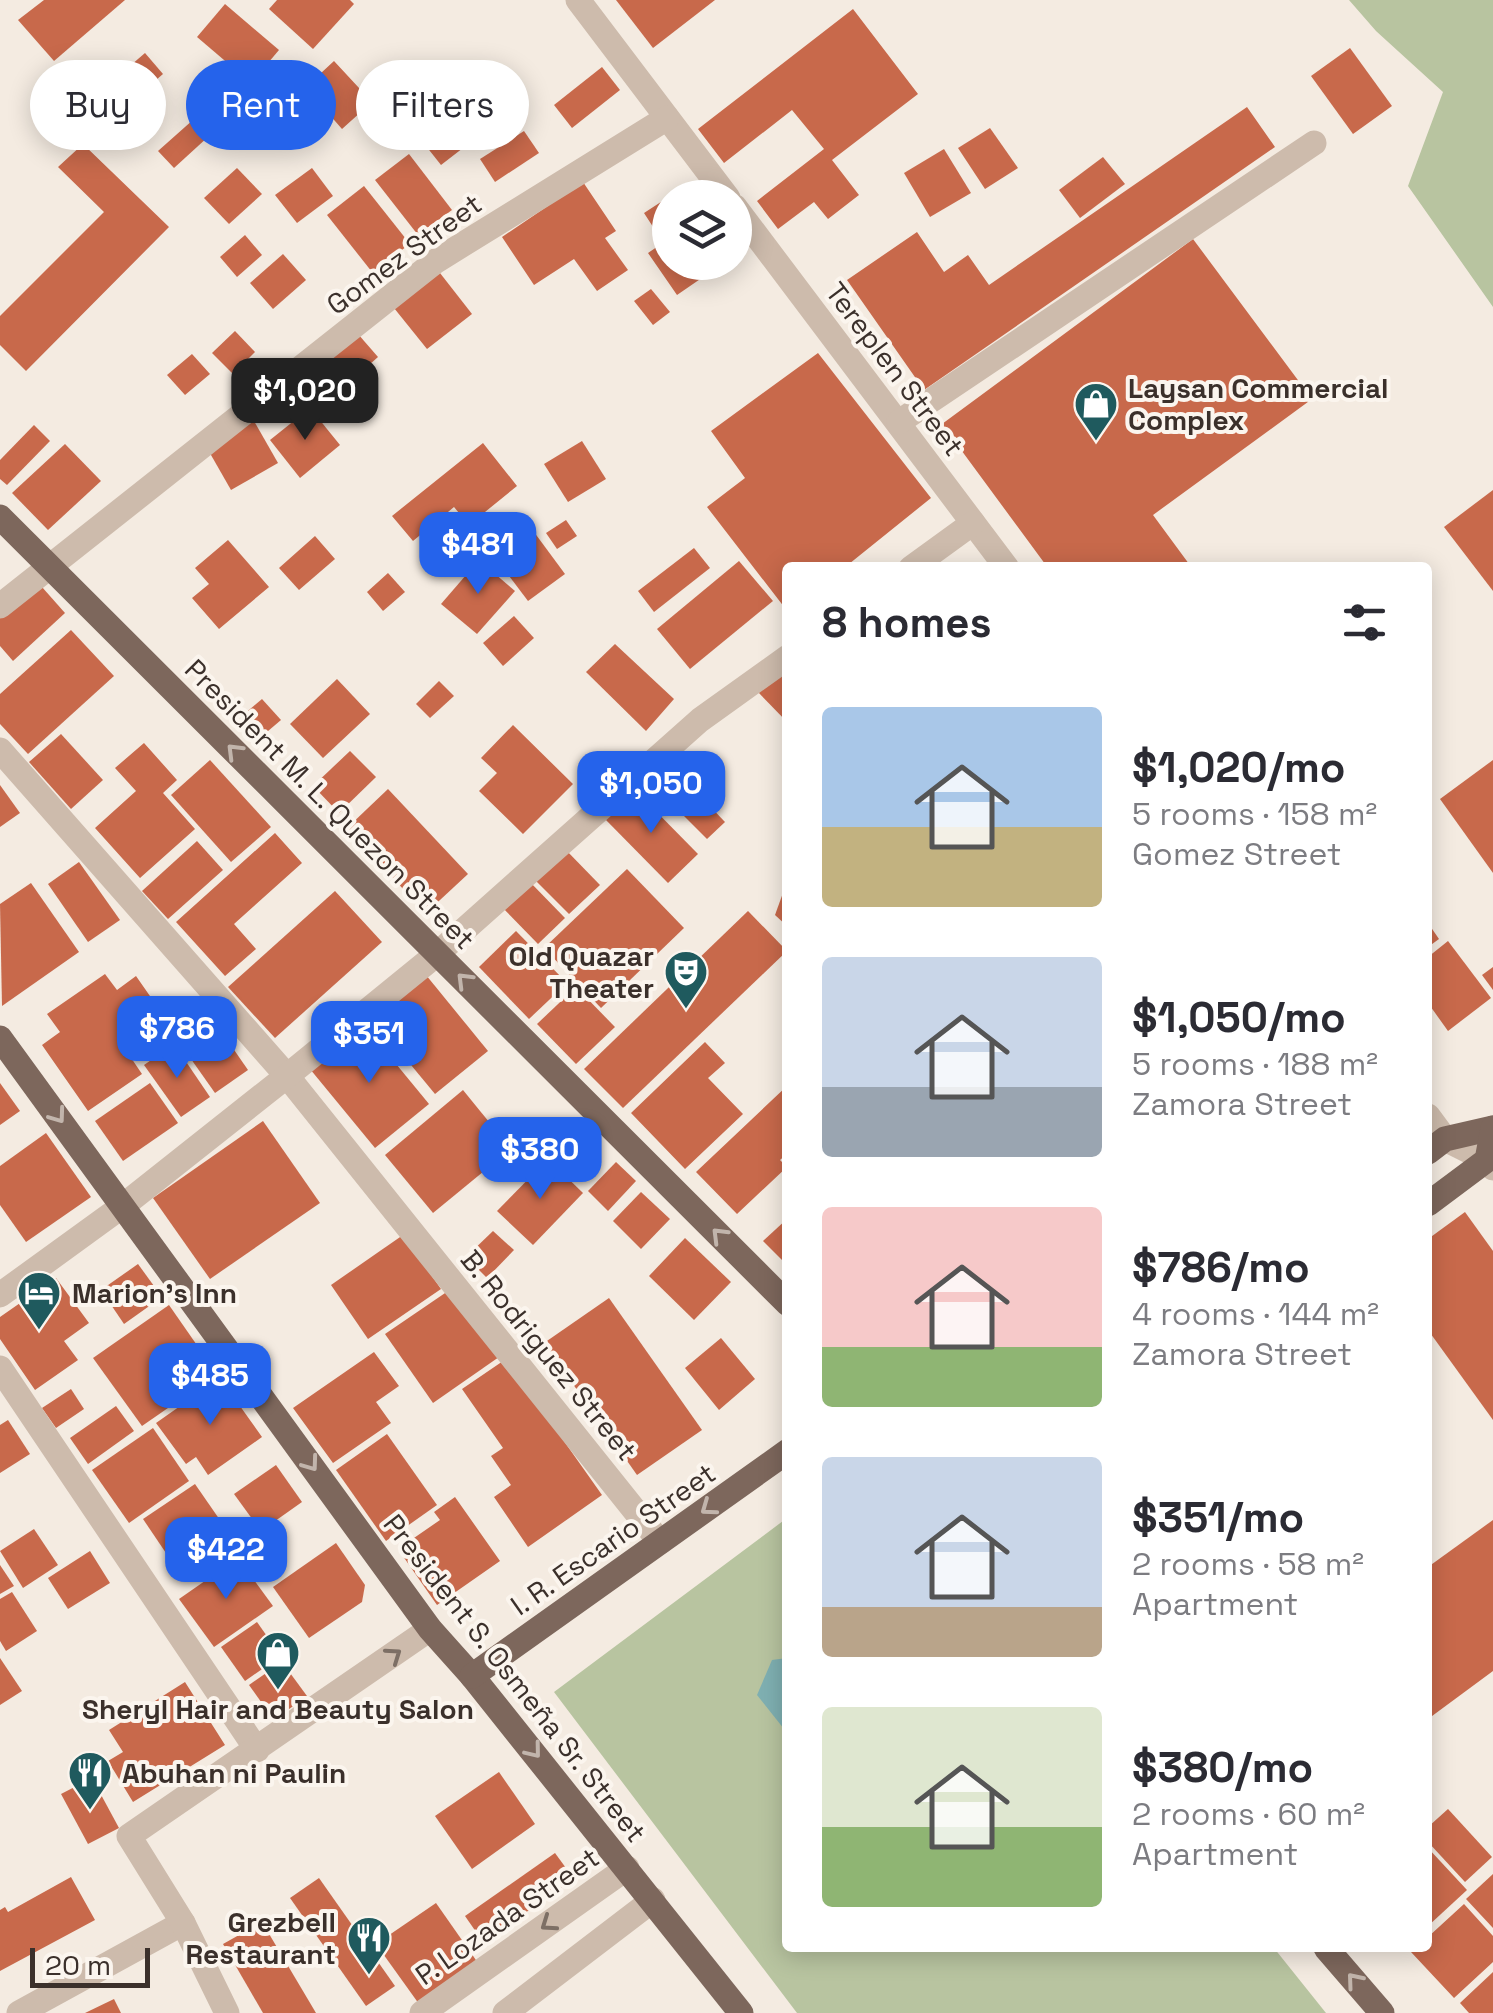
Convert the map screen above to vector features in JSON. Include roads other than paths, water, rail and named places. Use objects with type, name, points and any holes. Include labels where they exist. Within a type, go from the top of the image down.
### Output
[{"type":"main road","name":"President M. L. Quezon Street","points":[[0,517],[782,1298]]},
{"type":"main road","name":"President S. Osmeña Sr. Street","points":[[0,1038],[430,1630],[472,1676],[741,2013]]},
{"type":"main road","points":[[1432,1201],[1490,1164],[1493,1128],[1436,1145]]},
{"type":"main road","name":"I. R. Escario Street","points":[[472,1676],[782,1455]]},
{"type":"main road","points":[[1329,1952],[1382,2013]]},
{"type":"street","points":[[578,0],[714,180]]},
{"type":"street","name":"Gomez Street","points":[[0,606],[436,261],[667,118]]},
{"type":"street","points":[[899,422],[1314,143]]},
{"type":"street","name":"Tereplen Street","points":[[752,229],[1002,562]]},
{"type":"street","points":[[919,562],[973,523]]},
{"type":"street","points":[[0,1295],[124,1205],[287,1076],[437,954],[700,720],[782,661]]},
{"type":"street","name":"B. Rodriguez Street","points":[[0,750],[287,1076],[660,1542]]},
{"type":"street","points":[[1436,1145],[1490,1164]]},
{"type":"street","points":[[0,1368],[257,1750]]},
{"type":"street","points":[[226,2013],[183,1923],[129,1836],[430,1630]]},
{"type":"street","name":"P. Lozada Street","points":[[422,2013],[627,1868]]},
{"type":"street","points":[[505,2013],[653,1900]]},
{"type":"street","points":[[19,2013],[183,1923]]},
{"type":"water","points":[[782,1659],[782,1726],[757,1695],[772,1660]]},
{"type":"place","name":"Laysan Commercial Complex","points":[[1096,442]]},
{"type":"place","name":"Old Quazar Theater","points":[[686,1010]]},
{"type":"place","name":"Marion's Inn","points":[[39,1331]]},
{"type":"place","name":"Sheryl Hair and Beauty Salon","points":[[278,1691]]},
{"type":"place","name":"Abuhan ni Paulin","points":[[90,1811]]},
{"type":"place","name":"Grezbell Restaurant","points":[[369,1976]]}]
